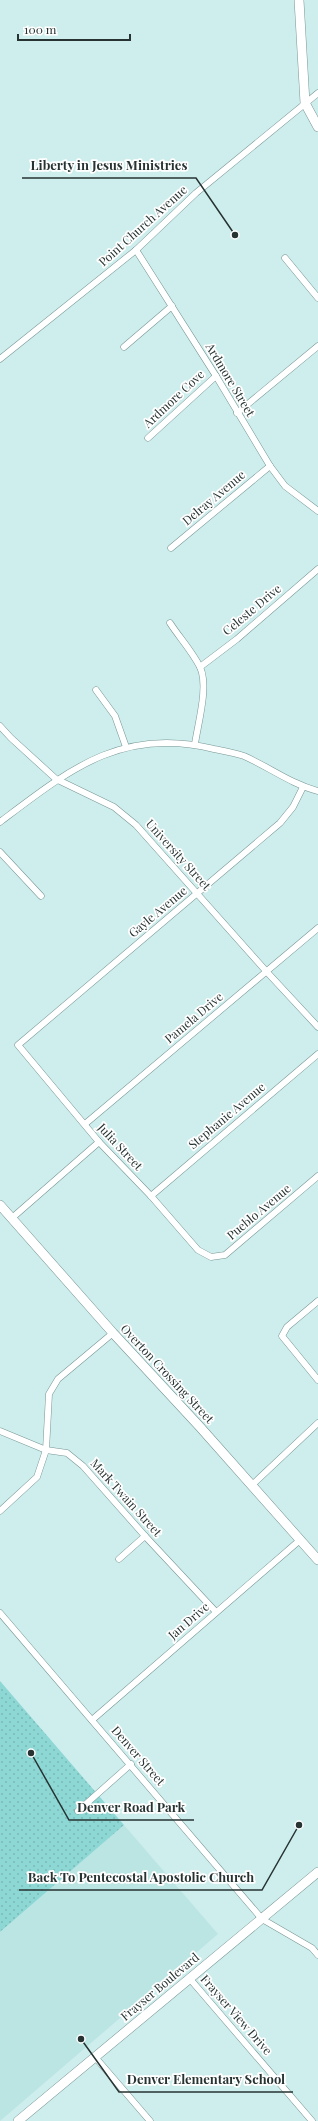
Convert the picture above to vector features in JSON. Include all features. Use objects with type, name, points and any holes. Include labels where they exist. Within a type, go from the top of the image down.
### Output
[{"type":"street","points":[[299,0],[305,103],[318,127]]},
{"type":"street","name":"Point Church Avenue","points":[[0,359],[136,250],[196,193],[318,93]]},
{"type":"street","name":"Ardmore Street","points":[[136,250],[216,376],[270,466],[285,486],[318,511]]},
{"type":"street","points":[[285,258],[318,298]]},
{"type":"street","points":[[124,347],[172,306]]},
{"type":"street","points":[[237,413],[318,346]]},
{"type":"street","name":"Ardmore Cove","points":[[148,438],[216,376]]},
{"type":"street","name":"Delray Avenue","points":[[171,548],[270,466]]},
{"type":"street","name":"Celeste Drive","points":[[200,666],[237,639],[318,569]]},
{"type":"street","points":[[170,623],[200,666],[202,676],[202,698],[195,744]]},
{"type":"street","points":[[96,690],[115,716],[126,748]]},
{"type":"street","name":"University Street","points":[[0,726],[56,779],[114,807],[136,825],[266,972],[318,1027]]},
{"type":"street","points":[[0,822],[56,779],[93,759],[126,748],[159,742],[195,744],[243,756],[303,787],[318,791]]},
{"type":"street","name":"Gayle Avenue","points":[[18,1045],[280,823],[293,807],[303,787]]},
{"type":"street","points":[[0,852],[41,896]]},
{"type":"street","name":"Pamela Drive","points":[[85,1124],[318,928]]},
{"type":"street","name":"Julia Street","points":[[18,1045],[99,1142],[198,1250],[210,1257]]},
{"type":"street","name":"Stephanie Avenue","points":[[150,1196],[318,1054]]},
{"type":"street","points":[[12,1218],[99,1142]]},
{"type":"street","name":"Pueblo Avenue","points":[[210,1257],[225,1255],[318,1176]]},
{"type":"street","name":"Overton Crossing Street","points":[[0,1205],[113,1333],[252,1485],[318,1560]]},
{"type":"street","points":[[318,1301],[286,1328],[282,1336],[318,1380]]},
{"type":"street","points":[[0,1511],[37,1477],[46,1450],[50,1394],[58,1379],[113,1333]]},
{"type":"street","points":[[252,1485],[318,1423]]},
{"type":"street","name":"Mark Twain Street","points":[[0,1431],[46,1450],[67,1453],[84,1466],[145,1536],[216,1612]]},
{"type":"street","points":[[119,1559],[145,1536]]},
{"type":"street","name":"Jan Drive","points":[[92,1720],[300,1540]]},
{"type":"street","name":"Denver Street","points":[[0,1613],[131,1764],[262,1919],[312,1948],[318,1955]]},
{"type":"street","points":[[78,1811],[131,1764]]},
{"type":"street","name":"Frayser Boulevard","points":[[18,2121],[318,1872]]},
{"type":"street","name":"Frayser View Drive","points":[[190,1979],[312,2121]]},
{"type":"street","points":[[95,2057],[150,2121]]},
{"type":"shaded area","points":[[0,1681],[124,1825],[0,1932]]},
{"type":"shaded area","points":[[124,1825],[218,1934],[0,2121],[0,1932]]},
{"type":"place","name":"Liberty in Jesus Ministries","points":[[235,235]]},
{"type":"place","name":"Denver Road Park","points":[[31,1753]]},
{"type":"place","name":"Back To Pentecostal Apostolic Church","points":[[299,1825]]},
{"type":"place","name":"Denver Elementary School","points":[[81,2039]]}]
